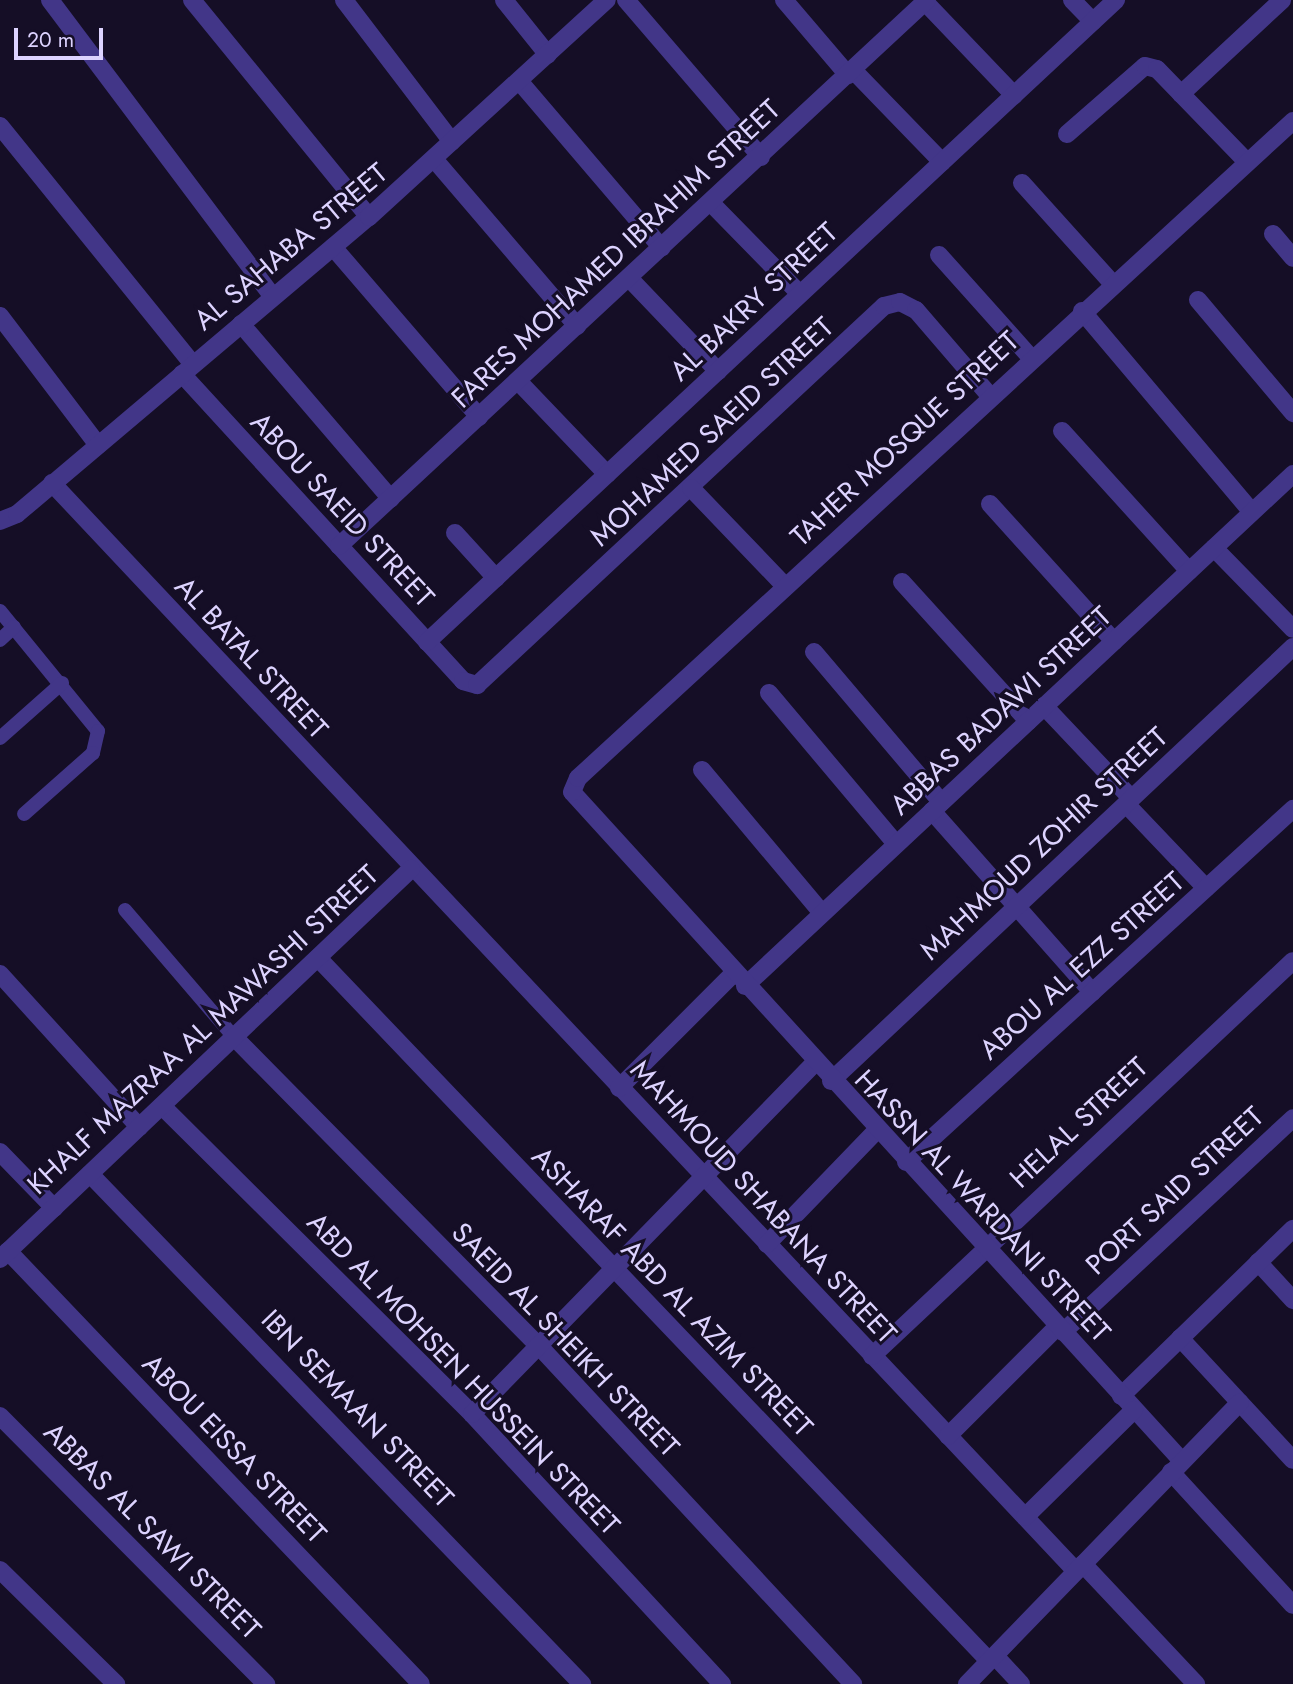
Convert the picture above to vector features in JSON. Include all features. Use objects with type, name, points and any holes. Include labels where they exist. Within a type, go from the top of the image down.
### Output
[{"type":"street","points":[[50,0],[273,297]]},
{"type":"street","points":[[191,0],[369,217]]},
{"type":"street","points":[[344,0],[452,142]]},
{"type":"street","points":[[504,0],[548,55]]},
{"type":"street","name":"AL SAHABA STREET","points":[[0,521],[52,483],[369,217],[607,0]]},
{"type":"street","points":[[626,0],[761,157]]},
{"type":"street","points":[[784,0],[850,72],[942,162]]},
{"type":"street","points":[[1072,0],[1093,22]]},
{"type":"street","name":"AL BAKRY STREET","points":[[427,642],[1116,0]]},
{"type":"street","points":[[1181,94],[1282,0]]},
{"type":"street","points":[[926,1],[1014,95]]},
{"type":"street","name":"FARES MOHAMED IBRAHIM STREET","points":[[339,546],[926,1]]},
{"type":"street","points":[[1068,134],[1145,65],[1181,94],[1246,161]]},
{"type":"street","points":[[520,82],[662,247]]},
{"type":"street","name":"TAHER MOSQUE STREET","points":[[739,980],[578,805],[572,792],[578,778],[1112,283],[1293,122]]},
{"type":"street","name":"ABOU SAEID STREET","points":[[0,126],[187,369],[339,546],[463,681]]},
{"type":"street","points":[[433,159],[577,326]]},
{"type":"street","points":[[1022,183],[1112,283]]},
{"type":"street","points":[[711,203],[800,295]]},
{"type":"street","points":[[1273,234],[1293,258]]},
{"type":"street","points":[[333,247],[479,417]]},
{"type":"street","points":[[939,255],[1031,358]]},
{"type":"street","points":[[629,278],[718,371]]},
{"type":"street","points":[[1198,300],[1293,413]]},
{"type":"street","name":"MOHAMED SAEID STREET","points":[[463,681],[477,685],[489,678],[884,306],[900,302],[916,310],[990,396]]},
{"type":"street","points":[[1082,311],[1252,512]]},
{"type":"street","points":[[0,316],[97,445]]},
{"type":"street","points":[[241,324],[391,499]]},
{"type":"street","points":[[518,381],[607,474]]},
{"type":"street","points":[[1062,431],[1189,571]]},
{"type":"street","name":"ABBAS BADAWI STREET","points":[[619,1088],[739,980],[822,913],[1293,474]]},
{"type":"street","name":"AL BATAL STREET","points":[[52,483],[411,869]]},
{"type":"street","points":[[691,488],[785,586]]},
{"type":"street","points":[[990,504],[1114,640]]},
{"type":"street","points":[[455,533],[496,578]]},
{"type":"street","points":[[1214,548],[1293,629]]},
{"type":"street","points":[[902,582],[1028,721]]},
{"type":"street","name":"MAHMOUD ZOHIR STREET","points":[[831,1081],[1293,647]]},
{"type":"street","points":[[814,652],[1016,907],[1092,992]]},
{"type":"street","points":[[769,693],[896,844]]},
{"type":"street","points":[[1044,706],[1206,888]]},
{"type":"street","points":[[702,771],[822,913]]},
{"type":"street","name":"ABOU AL EZZ STREET","points":[[906,1162],[1293,809]]},
{"type":"street","name":"KHALF MAZRAA AL MAWASHI STREET","points":[[4,1255],[411,869]]},
{"type":"street","name":"MAHMOUD SHABANA STREET","points":[[411,869],[1025,1517],[1080,1567],[1196,1684]]},
{"type":"street","name":"ASHARAF ABD AL AZIM STREET","points":[[318,958],[617,1272],[992,1659],[1021,1684]]},
{"type":"street","name":"HELAL STREET","points":[[872,1356],[984,1247],[1293,961]]},
{"type":"street","points":[[0,974],[139,1127]]},
{"type":"street","name":"HASSN AL WARDANI STREET","points":[[739,980],[1134,1410],[1176,1467],[1293,1605]]},
{"type":"street","name":"SAEID AL SHEIKH STREET","points":[[234,1037],[540,1347],[853,1684]]},
{"type":"street","points":[[472,1414],[617,1272],[815,1063]]},
{"type":"street","name":"ABD AL MOHSEN HUSSEIN STREET","points":[[162,1105],[472,1414],[722,1684]]},
{"type":"street","name":"PORT SAID STREET","points":[[948,1436],[1060,1329],[1293,1118]]},
{"type":"street","points":[[767,1244],[877,1130]]},
{"type":"street","points":[[0,1152],[54,1208]]},
{"type":"street","name":"IBN SEMAAN STREET","points":[[90,1174],[582,1684]]},
{"type":"street","points":[[1121,1396],[1293,1228]]},
{"type":"street","name":"ABOU EISSA STREET","points":[[4,1255],[421,1684]]},
{"type":"street","points":[[1258,1262],[1293,1300]]},
{"type":"street","points":[[1180,1338],[1293,1460]]},
{"type":"street","points":[[967,1684],[1240,1402]]},
{"type":"street","points":[[1025,1517],[1134,1410]]},
{"type":"street","name":"ABBAS AL SAWI STREET","points":[[0,1416],[266,1684]]},
{"type":"street","points":[[0,1570],[116,1684]]},
{"type":"lane","points":[[0,611],[94,721],[97,742],[24,814]]},
{"type":"lane","points":[[0,640],[14,627]]},
{"type":"lane","points":[[0,738],[62,683]]},
{"type":"lane","points":[[125,910],[234,1037]]}]
